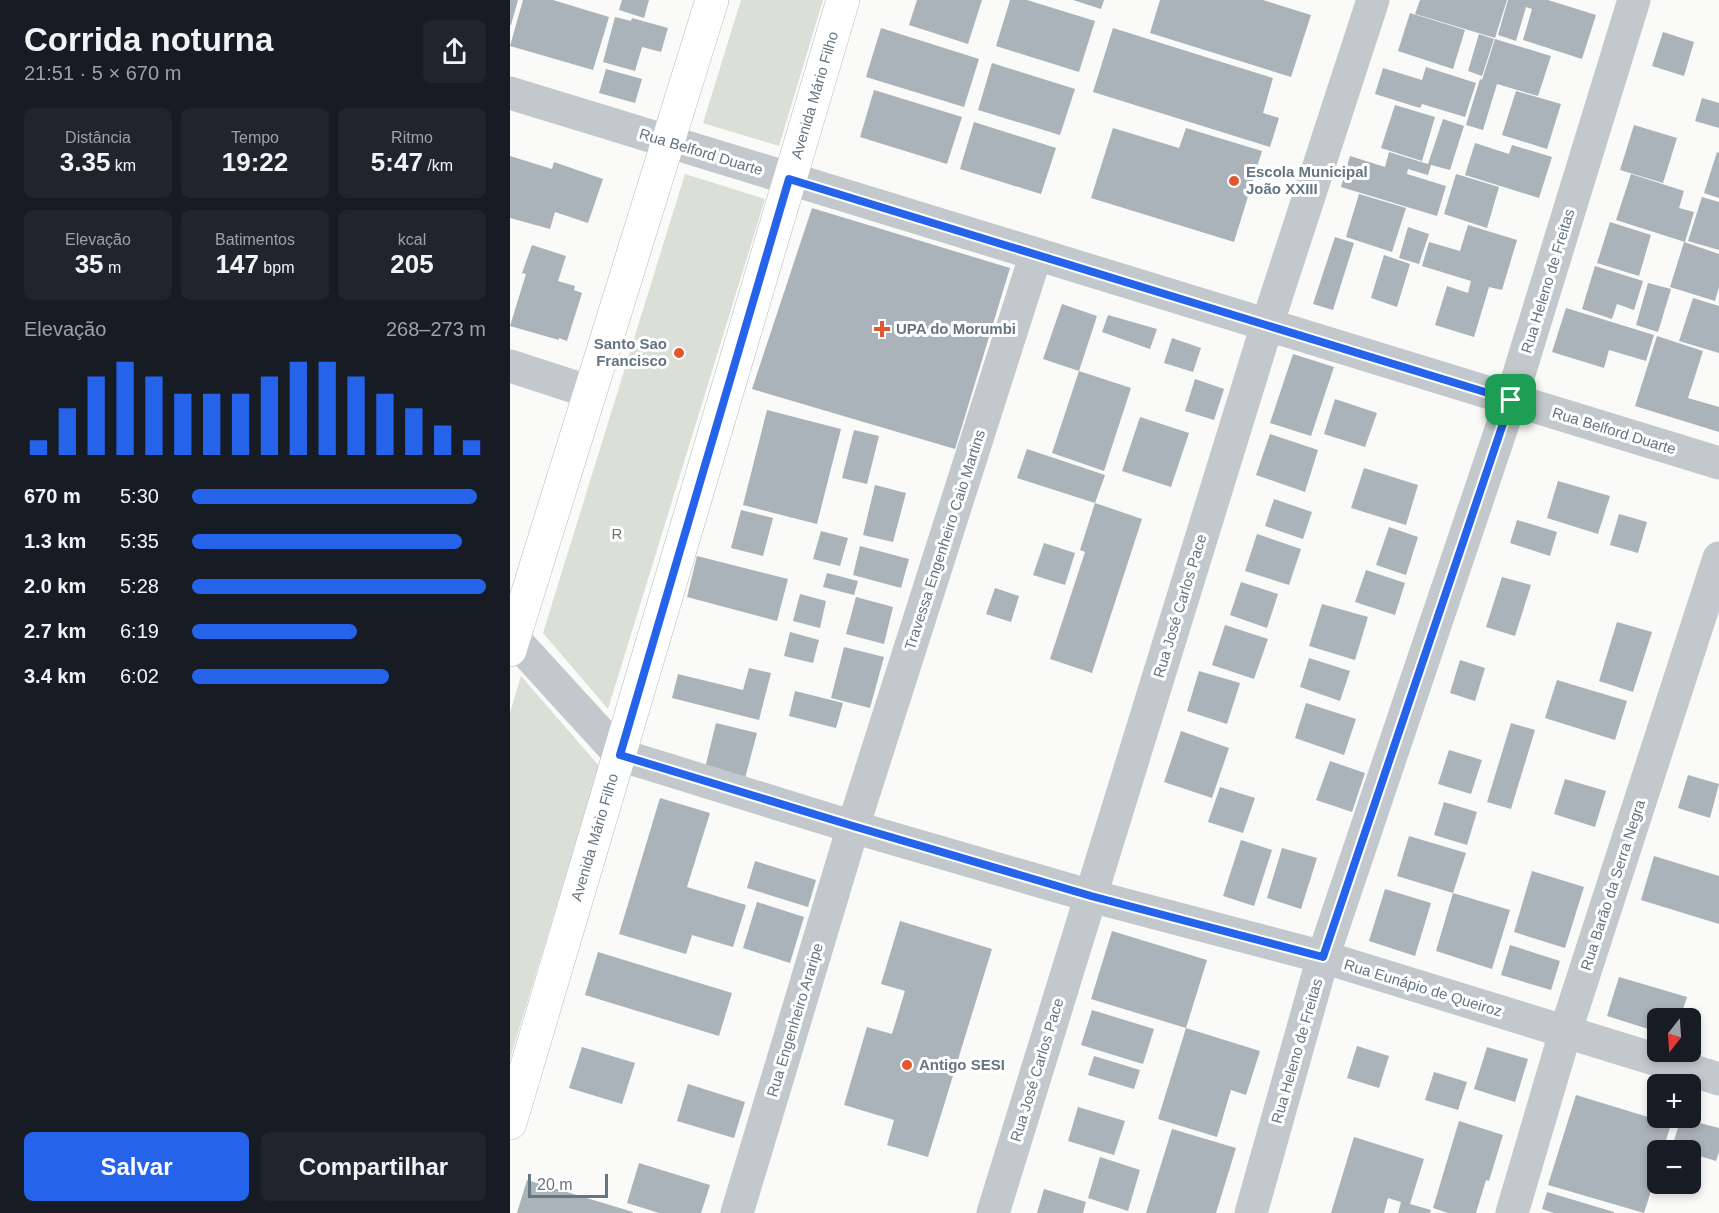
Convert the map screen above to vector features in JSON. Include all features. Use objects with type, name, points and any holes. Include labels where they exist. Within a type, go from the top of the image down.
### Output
[{"type":"main road","points":[[511,642],[712,0]]},
{"type":"main road","name":"Avenida Mário Filho","points":[[510,1123],[843,0]]},
{"type":"street","name":"Rua José Carlos Pace","points":[[993,1213],[1267,325],[1373,0]]},
{"type":"street","name":"Rua Heleno de Freitas","points":[[1251,1213],[1323,957],[1511,400],[1634,0]]},
{"type":"street","name":"Rua Belford Duarte","points":[[510,93],[1719,463]]},
{"type":"street","name":"Travessa Engenheiro Caio Martins","points":[[853,826],[1036,254]]},
{"type":"street","points":[[510,366],[590,392]]},
{"type":"street","name":"Rua Barão da Serra Negra","points":[[1512,1213],[1565,1033],[1719,558]]},
{"type":"street","points":[[511,642],[620,755]]},
{"type":"street","name":"Rua Eunápio de Queiroz","points":[[620,755],[1091,896],[1323,957],[1719,1079]]},
{"type":"street","name":"Rua Engenheiro Araripe","points":[[737,1213],[853,826]]},
{"type":"green space","points":[[741,0],[823,0],[779,146],[703,123]]},
{"type":"green space","name":"R","points":[[685,174],[765,199],[608,709],[543,633]]},
{"type":"green space","points":[[521,676],[599,766],[510,1059],[510,713]]},
{"type":"building","points":[[510,0],[518,0],[511,25],[510,25]]},
{"type":"building","points":[[523,0],[553,0],[609,17],[593,70],[510,46]]},
{"type":"building","points":[[622,0],[649,0],[644,18],[619,10]]},
{"type":"building","points":[[917,0],[982,0],[968,44],[909,25]]},
{"type":"building","points":[[1010,0],[1027,0],[1095,21],[1079,72],[996,46]]},
{"type":"building","points":[[1073,0],[1104,0],[1101,9]]},
{"type":"building","points":[[1160,0],[1263,0],[1311,15],[1291,77],[1150,33]]},
{"type":"building","points":[[1420,0],[1507,0],[1495,38],[1415,14]]},
{"type":"building","points":[[1508,0],[1548,0],[1596,15],[1582,59],[1523,40],[1532,9],[1526,7],[1516,41],[1498,35]]},
{"type":"building","points":[[1410,13],[1465,30],[1453,69],[1398,51]]},
{"type":"building","points":[[615,17],[631,21],[632,18],[668,28],[661,52],[642,47],[635,71],[603,62]]},
{"type":"building","points":[[881,28],[979,59],[964,107],[866,77]]},
{"type":"building","points":[[1113,28],[1273,78],[1263,113],[1279,118],[1270,147],[1093,92]]},
{"type":"building","points":[[1663,32],[1694,42],[1684,76],[1652,66]]},
{"type":"building","points":[[1479,34],[1494,39],[1482,76],[1468,71]]},
{"type":"building","points":[[1495,39],[1551,56],[1538,96],[1497,84],[1483,130],[1466,125]]},
{"type":"building","points":[[992,63],[1075,89],[1060,135],[978,110]]},
{"type":"building","points":[[1426,67],[1476,83],[1465,117],[1422,104],[1420,108],[1375,94],[1383,68],[1422,80]]},
{"type":"building","points":[[606,69],[642,79],[635,103],[599,93]]},
{"type":"building","points":[[874,90],[962,117],[947,164],[860,137]]},
{"type":"building","points":[[1516,91],[1561,104],[1547,149],[1502,135]]},
{"type":"building","points":[[1702,98],[1719,103],[1719,128],[1695,121]]},
{"type":"building","points":[[1395,105],[1435,117],[1422,161],[1381,148]]},
{"type":"building","points":[[1443,119],[1464,126],[1450,170],[1431,165],[1428,175],[1408,169],[1407,174],[1446,186],[1437,216],[1341,187],[1350,156],[1385,167],[1389,152],[1428,164]]},
{"type":"building","points":[[974,122],[1056,148],[1041,194],[960,169]]},
{"type":"building","points":[[1634,125],[1677,138],[1663,183],[1620,170]]},
{"type":"building","points":[[1113,128],[1179,148],[1186,128],[1262,151],[1234,242],[1091,198]]},
{"type":"building","points":[[1475,143],[1509,154],[1512,145],[1552,157],[1539,198],[1465,175]]},
{"type":"building","points":[[1717,152],[1719,153],[1719,198],[1704,193]]},
{"type":"building","points":[[510,156],[552,169],[554,162],[603,179],[588,223],[555,212],[550,229],[510,218]]},
{"type":"building","points":[[1456,174],[1499,187],[1487,228],[1444,214]]},
{"type":"building","points":[[1631,174],[1684,191],[1679,208],[1694,212],[1685,242],[1616,220]]},
{"type":"building","points":[[1359,194],[1406,208],[1392,252],[1346,237]]},
{"type":"building","points":[[1702,197],[1719,202],[1719,250],[1688,241]]},
{"type":"building","name":"UPA do Morumbi","points":[[812,208],[1010,268],[955,449],[752,389]]},
{"type":"building","points":[[1610,222],[1651,235],[1639,276],[1597,263]]},
{"type":"building","points":[[1468,225],[1517,240],[1502,290],[1489,287],[1474,337],[1435,325],[1447,286],[1468,293],[1471,281],[1422,266],[1429,242],[1460,251]]},
{"type":"building","points":[[1408,227],[1429,234],[1419,264],[1399,258]]},
{"type":"building","points":[[1335,237],[1354,243],[1333,310],[1313,304]]},
{"type":"building","points":[[1684,242],[1719,254],[1719,287],[1715,301],[1670,287]]},
{"type":"building","points":[[532,245],[566,256],[558,281],[575,286],[574,290],[582,293],[567,341],[510,326],[526,274],[522,273]]},
{"type":"building","points":[[1384,255],[1410,264],[1397,307],[1371,298]]},
{"type":"building","points":[[1595,266],[1643,281],[1634,310],[1617,304],[1612,319],[1582,309]]},
{"type":"building","points":[[1648,283],[1671,289],[1658,332],[1636,325]]},
{"type":"building","points":[[1693,298],[1719,306],[1719,353],[1679,341]]},
{"type":"building","points":[[1062,304],[1097,316],[1079,371],[1043,359]]},
{"type":"building","points":[[1566,308],[1654,335],[1646,361],[1609,350],[1604,368],[1552,352]]},
{"type":"building","points":[[1108,315],[1157,329],[1150,349],[1102,332]]},
{"type":"building","points":[[1657,336],[1703,351],[1688,398],[1719,407],[1719,432],[1635,406]]},
{"type":"building","points":[[1172,338],[1201,348],[1193,372],[1164,363]]},
{"type":"building","points":[[1293,354],[1334,367],[1311,436],[1270,423]]},
{"type":"building","points":[[1079,371],[1131,388],[1104,471],[1052,453]]},
{"type":"building","points":[[1195,379],[1224,389],[1214,420],[1185,411]]},
{"type":"building","points":[[1335,399],[1377,413],[1365,447],[1324,434]]},
{"type":"building","points":[[767,410],[841,429],[817,524],[743,505]]},
{"type":"building","points":[[1140,417],[1189,433],[1171,487],[1122,471]]},
{"type":"building","points":[[854,430],[879,436],[867,484],[842,478]]},
{"type":"building","points":[[1270,434],[1318,450],[1305,492],[1256,475]]},
{"type":"building","points":[[1027,449],[1105,475],[1095,503],[1017,478]]},
{"type":"building","points":[[1364,468],[1418,485],[1406,525],[1351,508]]},
{"type":"building","points":[[1558,481],[1610,496],[1598,534],[1547,518]]},
{"type":"building","points":[[875,485],[906,493],[893,542],[863,535]]},
{"type":"building","points":[[1274,499],[1312,512],[1303,539],[1265,526]]},
{"type":"building","points":[[1095,503],[1142,519],[1092,673],[1050,659],[1085,552],[1080,550]]},
{"type":"building","points":[[741,510],[773,518],[763,556],[731,548]]},
{"type":"building","points":[[1619,514],[1647,522],[1638,553],[1610,545]]},
{"type":"building","points":[[1517,520],[1557,532],[1550,556],[1510,543]]},
{"type":"building","points":[[1389,527],[1418,537],[1406,575],[1376,565]]},
{"type":"building","points":[[821,531],[848,538],[840,566],[813,559]]},
{"type":"building","points":[[1257,534],[1301,549],[1289,585],[1245,571]]},
{"type":"building","points":[[1044,543],[1075,553],[1065,585],[1033,575]]},
{"type":"building","points":[[860,546],[909,559],[901,588],[853,575]]},
{"type":"building","points":[[697,556],[788,579],[777,621],[687,597]]},
{"type":"building","points":[[1366,570],[1405,583],[1395,615],[1355,602]]},
{"type":"building","points":[[827,573],[858,581],[854,595],[823,587]]},
{"type":"building","points":[[1502,577],[1531,585],[1515,636],[1486,627]]},
{"type":"building","points":[[1241,582],[1278,594],[1267,628],[1230,615]]},
{"type":"building","points":[[995,588],[1019,596],[1011,622],[986,614]]},
{"type":"building","points":[[800,594],[826,601],[820,628],[793,621]]},
{"type":"building","points":[[856,597],[893,607],[884,644],[846,634]]},
{"type":"building","points":[[1322,604],[1368,617],[1355,660],[1309,646]]},
{"type":"building","points":[[1617,622],[1652,632],[1633,692],[1599,681]]},
{"type":"building","points":[[1225,625],[1268,639],[1254,679],[1212,665]]},
{"type":"building","points":[[790,632],[819,640],[813,663],[784,656]]},
{"type":"building","points":[[844,647],[884,657],[870,708],[831,698]]},
{"type":"building","points":[[1309,658],[1350,671],[1340,701],[1300,687]]},
{"type":"building","points":[[1460,660],[1485,668],[1475,701],[1450,693]]},
{"type":"building","points":[[749,668],[771,673],[759,720],[672,698],[678,674],[743,690]]},
{"type":"building","points":[[1199,671],[1240,683],[1227,724],[1187,711]]},
{"type":"building","points":[[1557,680],[1627,701],[1615,740],[1545,718]]},
{"type":"building","points":[[795,691],[843,703],[836,728],[789,716]]},
{"type":"building","points":[[1306,703],[1356,719],[1344,755],[1295,738]]},
{"type":"building","points":[[716,723],[757,733],[745,778],[705,768]]},
{"type":"building","points":[[1511,723],[1535,730],[1511,809],[1487,802]]},
{"type":"building","points":[[1181,731],[1229,748],[1212,798],[1164,782]]},
{"type":"building","points":[[1449,750],[1482,760],[1471,794],[1438,784]]},
{"type":"building","points":[[1330,761],[1365,773],[1352,812],[1316,800]]},
{"type":"building","points":[[1688,775],[1719,784],[1710,818],[1678,808]]},
{"type":"building","points":[[1565,779],[1606,791],[1595,827],[1554,814]]},
{"type":"building","points":[[1220,787],[1255,798],[1243,833],[1208,822]]},
{"type":"building","points":[[660,798],[710,813],[687,887],[746,905],[733,947],[692,935],[686,954],[619,934]]},
{"type":"building","points":[[1444,802],[1477,812],[1467,845],[1434,835]]},
{"type":"building","points":[[1409,836],[1466,853],[1453,893],[1397,876]]},
{"type":"building","points":[[1241,840],[1272,850],[1254,906],[1223,896]]},
{"type":"building","points":[[1282,848],[1317,858],[1301,909],[1267,898]]},
{"type":"building","points":[[1654,856],[1719,876],[1719,924],[1641,900]]},
{"type":"building","points":[[755,861],[816,880],[808,907],[747,888]]},
{"type":"building","points":[[1532,871],[1584,887],[1565,948],[1514,932]]},
{"type":"building","points":[[1385,889],[1431,903],[1415,956],[1369,941]]},
{"type":"building","points":[[1453,893],[1510,910],[1492,969],[1436,951]]},
{"type":"building","points":[[757,902],[804,917],[790,963],[743,948]]},
{"type":"building","points":[[900,921],[992,949],[928,1157],[887,1145],[894,1120],[844,1105],[867,1027],[892,1034],[905,991],[881,984]]},
{"type":"building","points":[[1112,931],[1207,960],[1186,1028],[1091,999]]},
{"type":"building","points":[[1510,945],[1560,961],[1551,990],[1501,975]]},
{"type":"building","points":[[598,952],[732,993],[719,1036],[585,995]]},
{"type":"building","points":[[1619,977],[1687,997],[1683,1008],[1647,1008],[1647,1029],[1607,1016]]},
{"type":"building","points":[[1092,1010],[1154,1029],[1143,1064],[1081,1045]]},
{"type":"building","points":[[1186,1028],[1260,1051],[1246,1095],[1231,1090],[1217,1137],[1158,1119]]},
{"type":"building","points":[[1357,1046],[1389,1056],[1379,1088],[1347,1078]]},
{"type":"building","points":[[582,1047],[635,1063],[622,1104],[569,1088]]},
{"type":"building","points":[[1487,1047],[1528,1059],[1515,1102],[1474,1089]]},
{"type":"building","points":[[1094,1056],[1140,1070],[1134,1089],[1088,1075]]},
{"type":"building","points":[[1434,1072],[1467,1082],[1458,1110],[1425,1100]]},
{"type":"building","points":[[688,1084],[745,1102],[734,1138],[677,1121]]},
{"type":"building","points":[[1576,1095],[1647,1117],[1647,1128],[1670,1128],[1666,1140],[1647,1140],[1647,1194],[1650,1194],[1644,1213],[1548,1185]]},
{"type":"building","points":[[1078,1107],[1125,1121],[1114,1155],[1068,1141]]},
{"type":"building","points":[[1459,1121],[1503,1135],[1489,1181],[1486,1180],[1476,1213],[1448,1213],[1433,1208]]},
{"type":"building","points":[[1701,1123],[1719,1128],[1719,1152],[1716,1161],[1701,1156],[1701,1140],[1674,1140],[1678,1128],[1701,1128]]},
{"type":"building","points":[[1172,1129],[1236,1148],[1216,1213],[1146,1213]]},
{"type":"building","points":[[1354,1137],[1424,1159],[1410,1204],[1431,1210],[1430,1213],[1398,1213],[1401,1202],[1388,1198],[1384,1213],[1331,1213]]},
{"type":"building","points":[[1100,1157],[1140,1170],[1128,1211],[1088,1198]]},
{"type":"building","points":[[639,1163],[710,1185],[701,1213],[659,1213],[627,1203]]},
{"type":"building","points":[[527,1180],[633,1212],[633,1213],[517,1213]]},
{"type":"building","points":[[1044,1189],[1086,1202],[1083,1213],[1037,1213]]},
{"type":"building","points":[[1547,1192],[1614,1213],[1554,1213],[1542,1209]]},
{"type":"place","name":"Escola Municipal João XXIII","points":[[1234,181]]},
{"type":"place","name":"UPA do Morumbi","points":[[882,329]]},
{"type":"place","name":"Santo Sao Francisco","points":[[679,353]]},
{"type":"place","name":"Antigo SESI","points":[[907,1065]]},
{"type":"route","points":[[789,179],[1511,400],[1323,957],[1091,896],[620,755],[789,179]]}]
